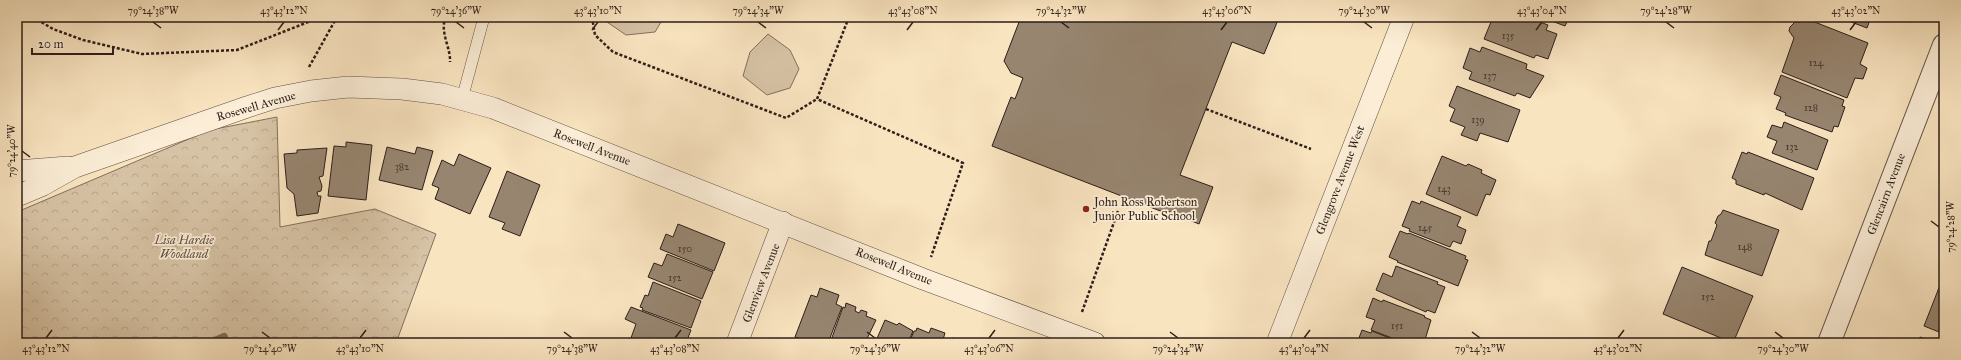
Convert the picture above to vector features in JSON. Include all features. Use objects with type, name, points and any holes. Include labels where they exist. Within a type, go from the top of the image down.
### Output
[{"type":"street","name":"Glengrove Avenue West","points":[[1277,343],[1404,17]]},
{"type":"street","name":"Glencairn Avenue","points":[[1829,343],[1944,45]]},
{"type":"street","name":"Rosewell Avenue","points":[[17,196],[43,185],[75,167],[247,106],[275,98],[311,91],[348,87],[402,89],[442,94],[493,108],[784,222],[923,279],[1095,343]]},
{"type":"street","name":"Rosewell Avenue","points":[[17,171],[75,167]]},
{"type":"street","name":"Glenview Avenue","points":[[737,343],[784,222]]},
{"type":"lane","points":[[462,99],[484,17]]},
{"type":"path","points":[[33,17],[52,29],[83,40],[142,54],[237,50],[321,17]]},
{"type":"path","points":[[308,69],[337,17]]},
{"type":"path","points":[[446,17],[444,21],[445,36],[450,55],[450,67]]},
{"type":"path","points":[[592,17],[595,34],[613,52],[786,118],[817,99],[849,17]]},
{"type":"path","points":[[817,99],[964,163],[923,279]]},
{"type":"path","points":[[1206,109],[1311,148]]},
{"type":"path","points":[[1081,313],[1118,211]]},
{"type":"green space","points":[[607,17],[664,17],[655,32],[626,35],[607,22]]},
{"type":"green space","points":[[768,34],[790,50],[799,69],[790,88],[767,95],[743,76],[750,52]]},
{"type":"green space","name":"Lisa Hardie Woodland","points":[[277,117],[280,227],[375,209],[436,234],[396,343],[17,343],[17,212],[210,130]]},
{"type":"building","points":[[1021,17],[1270,17],[1278,20],[1264,54],[1232,42],[1180,175],[1213,187],[1199,224],[1165,210],[1163,212],[992,146],[1011,97],[1015,99],[1023,78],[1011,73],[1004,61]]},
{"type":"building","points":[[1493,17],[1527,17],[1548,25],[1546,30],[1557,34],[1548,59],[1536,55],[1534,58],[1484,39]]},
{"type":"building","points":[[1541,17],[1572,17],[1571,19],[1569,18],[1565,26]]},
{"type":"building","points":[[1802,17],[1868,43],[1860,64],[1867,68],[1863,79],[1855,78],[1847,98],[1782,72],[1794,38],[1789,31],[1790,27],[1795,22],[1800,22]]},
{"type":"building","points":[[1838,17],[1871,17],[1867,28]]},
{"type":"building","points":[[1482,47],[1527,64],[1526,69],[1544,76],[1530,98],[1517,93],[1515,96],[1469,79],[1472,72],[1463,68],[1470,48],[1480,52]]},
{"type":"building","points":[[1781,75],[1844,100],[1842,106],[1845,107],[1838,127],[1834,126],[1832,132],[1785,115],[1786,113],[1776,109],[1781,97],[1774,94]]},
{"type":"building","points":[[1457,86],[1520,110],[1508,142],[1480,133],[1477,141],[1461,135],[1465,127],[1450,121],[1455,109],[1449,106]]},
{"type":"building","points":[[1784,122],[1828,140],[1817,170],[1772,153],[1777,141],[1767,137],[1772,125],[1782,128]]},
{"type":"building","points":[[346,142],[372,145],[366,200],[328,196],[334,146],[346,147]]},
{"type":"building","points":[[387,147],[415,154],[417,147],[433,151],[422,190],[379,180]]},
{"type":"building","points":[[327,148],[323,176],[319,177],[322,186],[321,191],[317,192],[318,196],[321,196],[318,213],[297,216],[294,194],[287,188],[284,154],[297,153],[297,150]]},
{"type":"building","points":[[1742,152],[1747,154],[1748,152],[1814,178],[1802,210],[1765,193],[1764,195],[1736,184],[1736,180],[1732,178]]},
{"type":"building","points":[[459,154],[491,168],[470,214],[435,199],[439,188],[432,185],[442,160],[454,166]]},
{"type":"building","points":[[1442,156],[1466,166],[1468,164],[1482,170],[1481,173],[1496,180],[1490,195],[1486,194],[1477,216],[1426,194]]},
{"type":"building","points":[[507,171],[540,185],[520,236],[502,229],[505,223],[489,217]]},
{"type":"building","points":[[1412,201],[1420,204],[1421,201],[1461,217],[1457,226],[1466,230],[1461,244],[1453,241],[1450,247],[1409,231],[1410,229],[1402,226]]},
{"type":"building","points":[[1723,210],[1779,230],[1762,276],[1705,255],[1709,241],[1711,241],[1717,225],[1715,223]]},
{"type":"building","points":[[678,224],[725,243],[714,271],[660,249],[666,234],[673,237]]},
{"type":"building","points":[[1400,231],[1409,233],[1466,256],[1465,259],[1468,260],[1458,286],[1397,262],[1398,261],[1389,257]]},
{"type":"building","points":[[1944,251],[1944,267],[1939,265]]},
{"type":"building","points":[[667,254],[713,272],[702,299],[648,277],[654,263],[662,266]]},
{"type":"building","points":[[1396,266],[1438,282],[1437,284],[1445,287],[1435,313],[1427,310],[1426,312],[1376,290],[1383,273],[1392,277]]},
{"type":"building","points":[[1682,267],[1753,296],[1733,343],[1663,314]]},
{"type":"building","points":[[1942,280],[1944,281],[1944,334],[1924,326]]},
{"type":"building","points":[[653,282],[701,301],[691,328],[642,310],[643,308],[640,307],[645,295],[648,296]]},
{"type":"building","points":[[820,288],[839,295],[836,304],[842,307],[828,343],[811,343],[795,337],[811,295],[817,297]]},
{"type":"building","points":[[1373,298],[1382,302],[1383,300],[1425,316],[1424,317],[1431,320],[1424,343],[1405,343],[1371,330],[1375,320],[1366,317]]},
{"type":"building","points":[[846,303],[856,307],[855,311],[859,313],[861,310],[867,312],[866,316],[876,320],[865,343],[830,343],[843,307],[845,308]]},
{"type":"building","points":[[631,307],[691,330],[686,343],[644,343],[631,338],[636,324],[625,319]]},
{"type":"building","points":[[885,320],[897,325],[899,323],[913,331],[908,343],[875,343]]},
{"type":"building","points":[[917,328],[929,333],[931,328],[945,333],[942,343],[909,343],[914,331],[916,331]]},
{"type":"building","points":[[1362,330],[1371,333],[1372,331],[1402,343],[1357,343]]},
{"type":"building","points":[[1920,337],[1935,343],[1917,343]]},
{"type":"building","points":[[629,338],[642,343],[627,343]]},
{"type":"building","points":[[952,338],[964,342],[950,343]]},
{"type":"waterway","points":[[211,343],[224,337]]},
{"type":"place","name":"John Ross Robertson Junior Public School","points":[[1086,209]]}]
